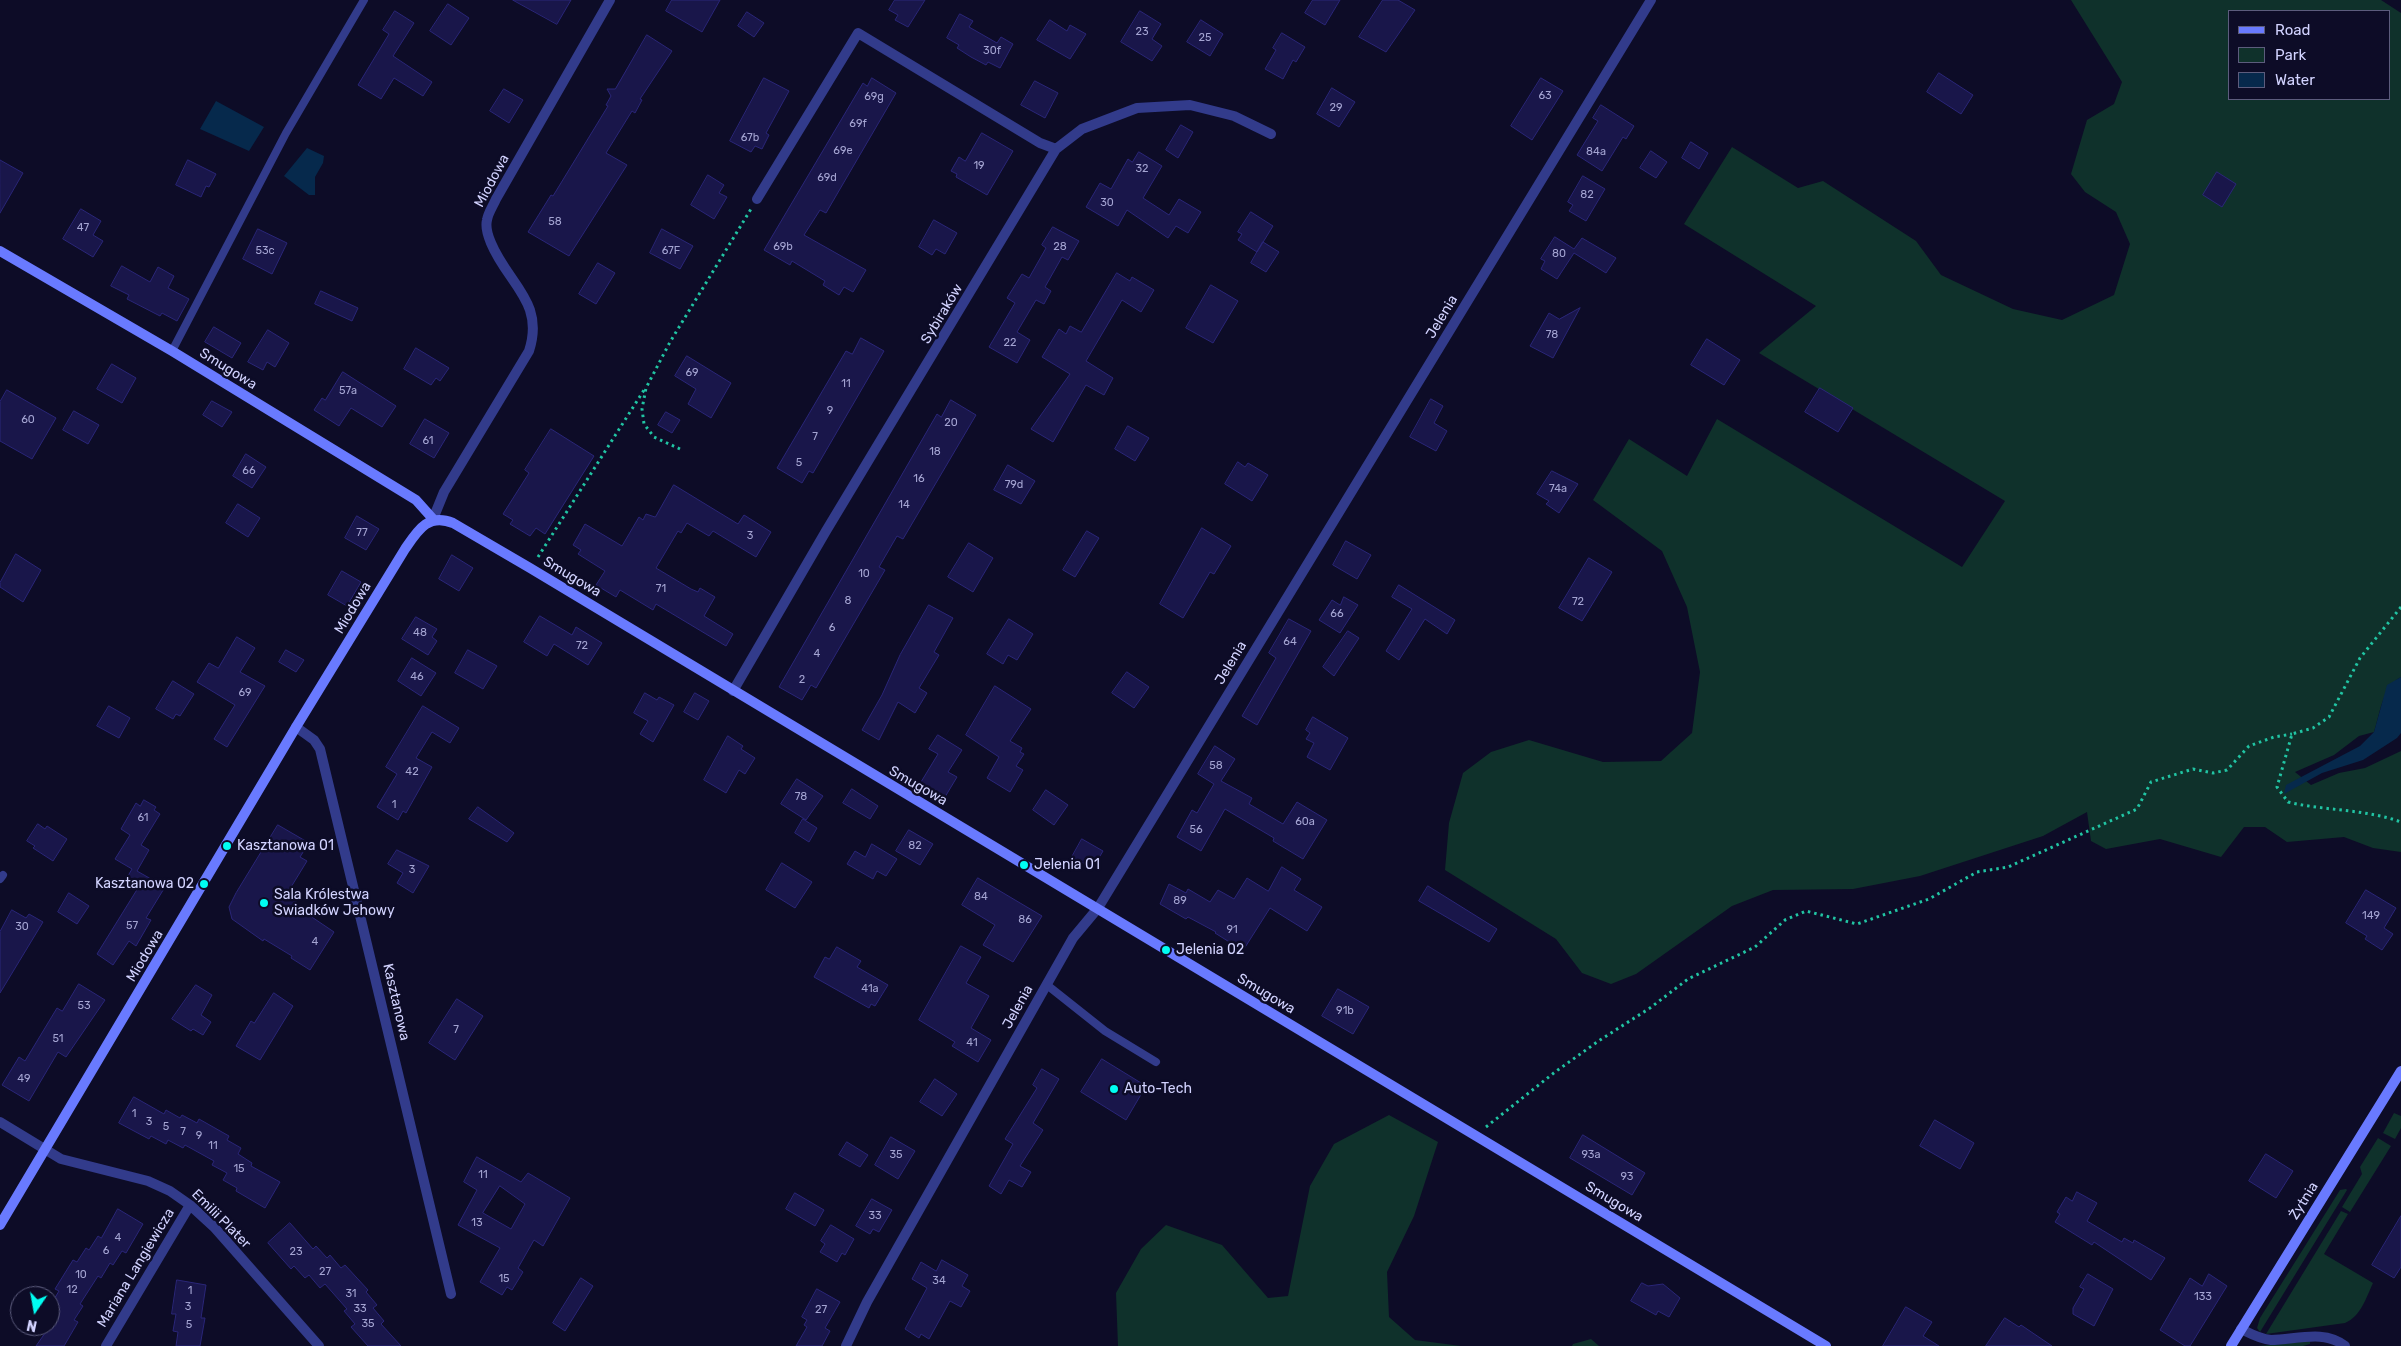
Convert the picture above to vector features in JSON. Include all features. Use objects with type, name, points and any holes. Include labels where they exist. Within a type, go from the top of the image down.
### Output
[{"type":"street","name":"Miodowa","points":[[0,1226],[296,727],[405,549],[422,526],[434,520],[444,492],[529,351],[534,338],[534,322],[526,298],[497,257],[486,231],[486,220],[496,199],[610,0]]},
{"type":"street","name":"Jelenia","points":[[846,1346],[867,1302],[1073,938],[1098,908],[1651,0]]},
{"type":"street","points":[[757,199],[858,33],[1032,138],[1056,149]]},
{"type":"street","name":"Sybiraków","points":[[733,691],[826,531],[1056,149],[1082,129],[1137,108],[1190,105],[1234,116],[1271,134]]},
{"type":"street","name":"Smugowa","points":[[0,251],[172,351],[416,500],[434,520],[453,523],[530,568],[1826,1346]]},
{"type":"street","name":"Kasztanowa","points":[[296,727],[314,740],[320,749],[451,1294]]},
{"type":"street","name":"Żytnia","points":[[2230,1346],[2401,1071]]},
{"type":"street","name":"Emilii Plater","points":[[0,1122],[61,1159],[160,1185],[190,1205],[214,1227],[319,1346]]},
{"type":"street","name":"Mariana Langiewicza","points":[[106,1346],[190,1205]]},
{"type":"street","points":[[2241,1329],[2260,1338],[2313,1336],[2338,1340],[2345,1346]]},
{"type":"lane","points":[[172,351],[286,132],[364,0]]},
{"type":"lane","points":[[1047,985],[1105,1031],[1156,1062]]},
{"type":"path","points":[[530,568],[548,544],[646,388],[670,342],[757,199]]},
{"type":"path","points":[[646,388],[642,409],[644,424],[654,437],[680,449]]},
{"type":"path","points":[[1484,1128],[1555,1072],[1650,1008],[1688,979],[1755,947],[1785,920],[1806,911],[1857,924],[1929,899],[1977,872],[2008,867],[2137,809],[2151,782],[2193,768],[2213,773],[2228,770],[2249,746],[2274,737],[2313,728],[2329,717],[2360,658],[2401,606]]},
{"type":"path","points":[[2292,734],[2277,787],[2288,802],[2312,808],[2383,815],[2401,822]]},
{"type":"green space","points":[[2071,0],[2381,0],[2401,13],[2401,677],[2395,681],[2386,694],[2374,732],[2359,736],[2334,755],[2295,772],[2311,785],[2339,773],[2365,768],[2401,751],[2401,852],[2373,848],[2344,837],[2287,842],[2265,827],[2244,827],[2221,857],[2160,839],[2106,849],[2091,841],[2087,812],[2043,836],[1920,876],[1853,889],[1773,890],[1732,906],[1636,974],[1611,984],[1582,973],[1556,939],[1445,870],[1449,823],[1463,773],[1491,752],[1529,740],[1603,762],[1661,761],[1692,733],[1700,672],[1687,607],[1662,551],[1593,500],[1629,439],[1687,476],[1717,419],[1962,567],[2005,501],[1759,353],[1816,306],[1684,224],[1732,147],[1798,188],[1823,181],[1916,241],[1941,275],[2013,309],[2062,320],[2114,295],[2130,244],[2116,212],[2085,192],[2071,174],[2087,120],[2114,104],[2122,82]]},
{"type":"green space","points":[[2394,1113],[2401,1116],[2401,1128],[2395,1139],[2383,1133]]},
{"type":"green space","points":[[1389,1115],[1438,1142],[1414,1216],[1387,1272],[1389,1317],[1415,1340],[1461,1346],[1118,1346],[1116,1293],[1141,1249],[1166,1225],[1222,1245],[1268,1298],[1288,1296],[1310,1186],[1334,1144]]},
{"type":"green space","points":[[2378,1138],[2391,1146],[2350,1212],[2342,1207],[2362,1174],[2360,1167]]},
{"type":"green space","points":[[2346,1189],[2260,1332],[2257,1328],[2260,1318],[2340,1190]]},
{"type":"green space","points":[[2341,1211],[2348,1214],[2324,1254],[2373,1283],[2359,1311],[2351,1320],[2345,1323],[2266,1334]]},
{"type":"green space","points":[[1591,1339],[1599,1346],[1572,1346],[1573,1344]]},
{"type":"green space","points":[[2310,1341],[2310,1344],[2303,1346],[2258,1346]]},
{"type":"water","points":[[216,101],[264,127],[249,151],[200,129]]},
{"type":"water","points":[[307,148],[324,156],[323,163],[315,177],[315,195],[309,195],[284,176]]},
{"type":"water","points":[[2401,677],[2401,733],[2397,738],[2363,760],[2322,773],[2284,794],[2286,785],[2360,746],[2374,732],[2387,685]]},
{"type":"building","points":[[513,0],[571,0],[557,24]]},
{"type":"building","points":[[672,0],[720,0],[702,32],[666,11]]},
{"type":"building","points":[[895,0],[925,0],[908,27],[895,20],[898,15],[889,10]]},
{"type":"building","points":[[1313,0],[1340,0],[1325,25],[1305,13]]},
{"type":"building","points":[[1383,0],[1398,0],[1415,10],[1386,52],[1359,37]]},
{"type":"building","points":[[448,4],[469,18],[451,45],[430,31]]},
{"type":"building","points":[[395,11],[414,23],[393,56],[432,82],[423,96],[394,78],[381,99],[358,85],[389,34],[383,30]]},
{"type":"building","points":[[1140,11],[1161,24],[1152,39],[1162,46],[1152,61],[1121,42]]},
{"type":"building","points":[[747,12],[764,23],[754,37],[738,26]]},
{"type":"building","points":[[960,14],[973,21],[969,27],[997,43],[1001,37],[1013,44],[1000,68],[988,62],[986,65],[971,57],[957,48],[959,45],[947,38]]},
{"type":"building","points":[[1050,20],[1067,31],[1070,25],[1086,34],[1070,59],[1037,40]]},
{"type":"building","points":[[1201,20],[1223,34],[1210,56],[1187,42]]},
{"type":"building","points":[[1282,33],[1305,47],[1296,62],[1293,60],[1283,79],[1265,69],[1276,50],[1273,48]]},
{"type":"building","points":[[647,35],[672,51],[640,99],[642,100],[635,113],[632,111],[606,153],[627,165],[569,256],[528,232],[551,195],[553,196],[608,106],[606,105],[611,96],[607,89],[615,89]]},
{"type":"building","points":[[1939,73],[1973,95],[1961,114],[1927,92]]},
{"type":"building","points":[[764,78],[789,91],[766,133],[769,135],[762,149],[755,146],[751,152],[730,141]]},
{"type":"building","points":[[872,78],[896,93],[826,213],[820,210],[804,235],[866,270],[853,292],[844,287],[839,295],[823,285],[825,281],[792,261],[790,265],[764,250],[863,83],[867,86]]},
{"type":"building","points":[[1541,78],[1563,91],[1532,140],[1511,126]]},
{"type":"building","points":[[1035,81],[1058,93],[1045,118],[1021,105]]},
{"type":"building","points":[[1332,88],[1355,102],[1339,127],[1317,114]]},
{"type":"building","points":[[504,89],[523,100],[509,123],[490,111]]},
{"type":"building","points":[[1601,105],[1634,126],[1626,139],[1623,137],[1602,171],[1577,155],[1598,121],[1593,118]]},
{"type":"building","points":[[1181,125],[1193,132],[1178,158],[1166,150]]},
{"type":"building","points":[[982,133],[1013,151],[987,195],[956,177],[957,174],[951,171],[959,157],[965,161]]},
{"type":"building","points":[[1691,142],[1708,153],[1699,169],[1682,158]]},
{"type":"building","points":[[1651,151],[1667,162],[1656,178],[1640,168]]},
{"type":"building","points":[[1139,152],[1162,166],[1143,198],[1169,215],[1179,199],[1201,212],[1188,233],[1176,226],[1168,238],[1127,210],[1118,226],[1086,207],[1100,183],[1111,189],[1128,159],[1132,162]]},
{"type":"building","points":[[0,160],[23,173],[0,213]]},
{"type":"building","points":[[188,160],[216,174],[209,187],[206,186],[201,197],[176,185]]},
{"type":"building","points":[[2217,172],[2236,184],[2222,207],[2203,195]]},
{"type":"building","points":[[708,175],[724,185],[719,193],[727,197],[714,219],[691,205]]},
{"type":"building","points":[[1583,176],[1605,189],[1586,221],[1569,211],[1573,205],[1568,202]]},
{"type":"building","points":[[81,209],[101,221],[93,235],[103,241],[93,257],[63,239]]},
{"type":"building","points":[[1251,212],[1273,226],[1257,252],[1238,240],[1242,234],[1238,232]]},
{"type":"building","points":[[934,220],[957,233],[945,254],[936,249],[932,255],[919,247]]},
{"type":"building","points":[[1053,227],[1079,241],[1068,260],[1062,257],[1045,287],[1051,291],[1044,304],[1036,300],[1017,332],[1030,340],[1017,363],[989,347],[1015,303],[1007,298],[1022,274],[1029,278],[1046,248],[1042,245]]},
{"type":"building","points":[[258,229],[287,243],[272,274],[243,259]]},
{"type":"building","points":[[662,229],[693,246],[680,269],[650,253]]},
{"type":"building","points":[[1555,237],[1574,249],[1582,238],[1616,258],[1606,273],[1574,253],[1557,279],[1541,269],[1545,261],[1541,259]]},
{"type":"building","points":[[1263,242],[1279,252],[1266,272],[1251,263]]},
{"type":"building","points":[[598,263],[615,273],[596,304],[579,294]]},
{"type":"building","points":[[122,266],[150,282],[158,267],[174,276],[168,288],[189,299],[177,321],[162,313],[160,316],[127,299],[129,295],[111,286]]},
{"type":"building","points":[[1117,273],[1130,281],[1132,277],[1154,290],[1141,312],[1122,300],[1086,361],[1113,378],[1104,395],[1086,385],[1053,442],[1031,429],[1070,374],[1042,357],[1059,329],[1066,334],[1070,326],[1081,332]]},
{"type":"building","points":[[1211,285],[1238,301],[1213,343],[1186,328]]},
{"type":"building","points":[[321,291],[358,308],[352,321],[315,304]]},
{"type":"building","points":[[1580,308],[1553,358],[1530,346],[1549,313],[1559,319]]},
{"type":"building","points":[[214,327],[241,343],[232,358],[205,342]]},
{"type":"building","points":[[268,330],[289,343],[275,367],[267,362],[263,370],[248,362]]},
{"type":"building","points":[[861,338],[884,351],[813,473],[809,471],[802,483],[777,468],[846,351],[852,354]]},
{"type":"building","points":[[1707,339],[1740,360],[1724,385],[1691,365]]},
{"type":"building","points":[[416,348],[449,368],[440,381],[436,378],[431,385],[404,369]]},
{"type":"building","points":[[687,356],[731,383],[711,418],[688,404],[696,389],[675,376]]},
{"type":"building","points":[[112,364],[136,378],[122,403],[97,389]]},
{"type":"building","points":[[343,372],[396,406],[382,427],[351,408],[339,426],[314,410],[322,398],[325,400]]},
{"type":"building","points":[[1820,388],[1853,408],[1838,432],[1805,412]]},
{"type":"building","points":[[7,390],[56,418],[32,459],[0,441],[0,402]]},
{"type":"building","points":[[1431,399],[1443,406],[1434,423],[1447,431],[1436,451],[1410,437]]},
{"type":"building","points":[[951,400],[976,415],[903,539],[897,536],[879,567],[885,570],[816,688],[811,685],[802,700],[779,687],[937,414],[941,417]]},
{"type":"building","points":[[212,401],[232,412],[222,427],[203,415]]},
{"type":"building","points":[[74,411],[99,425],[88,444],[63,430]]},
{"type":"building","points":[[666,412],[680,420],[672,433],[658,425]]},
{"type":"building","points":[[425,419],[449,433],[434,458],[410,444]]},
{"type":"building","points":[[1128,426],[1149,438],[1135,461],[1115,449]]},
{"type":"building","points":[[551,429],[594,456],[545,534],[536,528],[530,536],[510,524],[513,520],[503,514],[529,473],[525,470]]},
{"type":"building","points":[[246,454],[266,467],[252,488],[233,476]]},
{"type":"building","points":[[1238,462],[1245,467],[1248,463],[1268,475],[1252,501],[1225,484]]},
{"type":"building","points":[[1008,465],[1035,481],[1021,504],[994,490]]},
{"type":"building","points":[[1552,471],[1578,484],[1559,513],[1546,504],[1549,501],[1537,494]]},
{"type":"building","points":[[674,485],[738,524],[744,515],[771,532],[756,557],[713,531],[709,536],[687,523],[681,533],[678,531],[656,568],[691,589],[698,592],[700,588],[715,597],[704,616],[733,634],[726,646],[656,604],[653,610],[620,590],[616,597],[596,585],[605,571],[578,554],[581,550],[573,545],[585,524],[622,546],[639,517],[643,520],[646,514],[655,517]]},
{"type":"building","points":[[238,504],[260,518],[248,537],[226,523]]},
{"type":"building","points":[[357,516],[379,529],[366,550],[345,538]]},
{"type":"building","points":[[1202,528],[1231,546],[1214,574],[1210,572],[1183,618],[1160,604]]},
{"type":"building","points":[[1087,531],[1099,538],[1075,577],[1063,570]]},
{"type":"building","points":[[1346,541],[1371,555],[1357,579],[1333,565]]},
{"type":"building","points":[[969,543],[993,558],[973,592],[948,577]]},
{"type":"building","points":[[16,554],[41,570],[23,602],[0,587],[0,583]]},
{"type":"building","points":[[452,555],[473,568],[459,591],[439,579]]},
{"type":"building","points":[[1589,558],[1612,572],[1582,621],[1559,608]]},
{"type":"building","points":[[342,571],[361,582],[347,606],[328,595]]},
{"type":"building","points":[[1399,585],[1455,620],[1447,634],[1425,619],[1399,660],[1386,651],[1412,609],[1392,597]]},
{"type":"building","points":[[1344,597],[1358,605],[1340,633],[1319,620],[1332,600],[1340,605]]},
{"type":"building","points":[[929,605],[953,618],[934,652],[939,655],[919,688],[927,693],[915,713],[898,702],[879,740],[862,730],[882,695],[900,655]]},
{"type":"building","points":[[540,616],[572,635],[576,627],[602,643],[588,665],[554,644],[547,656],[524,642]]},
{"type":"building","points":[[416,617],[437,629],[432,637],[437,641],[428,655],[402,639]]},
{"type":"building","points":[[1009,619],[1033,634],[1017,660],[1008,655],[1003,664],[987,654]]},
{"type":"building","points":[[1289,619],[1311,631],[1257,725],[1242,716],[1276,658],[1269,653]]},
{"type":"building","points":[[1348,631],[1359,638],[1334,676],[1323,667]]},
{"type":"building","points":[[237,637],[255,648],[240,672],[265,686],[227,747],[214,739],[235,705],[197,682],[209,663],[218,668]]},
{"type":"building","points":[[286,650],[304,660],[296,672],[279,662]]},
{"type":"building","points":[[468,650],[497,666],[483,689],[455,673]]},
{"type":"building","points":[[412,658],[436,673],[421,696],[398,681]]},
{"type":"building","points":[[1127,672],[1149,687],[1134,708],[1112,693]]},
{"type":"building","points":[[173,681],[194,694],[180,716],[176,714],[173,719],[156,709]]},
{"type":"building","points":[[995,686],[1031,709],[1010,741],[1022,748],[1020,752],[1024,754],[1016,766],[1023,770],[1010,792],[987,778],[999,757],[966,735]]},
{"type":"building","points":[[645,693],[657,700],[659,697],[674,705],[653,742],[640,734],[648,721],[634,713]]},
{"type":"building","points":[[695,693],[709,701],[698,720],[684,712]]},
{"type":"building","points":[[109,706],[130,718],[119,738],[97,726]]},
{"type":"building","points":[[423,706],[459,728],[450,743],[432,732],[416,758],[432,767],[406,813],[403,811],[398,820],[377,807],[397,774],[386,767]]},
{"type":"building","points":[[1313,717],[1348,738],[1330,770],[1307,757],[1314,743],[1306,739],[1310,733],[1306,730]]},
{"type":"building","points":[[938,735],[962,750],[948,772],[957,777],[945,797],[921,782],[938,754],[929,749]]},
{"type":"building","points":[[728,736],[743,746],[741,749],[755,758],[745,774],[739,770],[726,793],[704,780]]},
{"type":"building","points":[[1215,746],[1235,759],[1221,781],[1252,798],[1249,804],[1283,824],[1297,802],[1327,820],[1303,859],[1273,841],[1274,838],[1225,809],[1201,851],[1177,837],[1192,810],[1197,813],[1214,784],[1198,774]]},
{"type":"building","points":[[797,779],[823,796],[806,820],[781,804]]},
{"type":"building","points":[[852,789],[878,806],[870,819],[843,803]]},
{"type":"building","points":[[1046,790],[1068,805],[1054,825],[1033,810]]},
{"type":"building","points":[[144,800],[156,807],[154,810],[160,814],[141,845],[149,850],[137,871],[165,887],[146,918],[151,920],[136,946],[129,941],[113,965],[97,954],[138,888],[125,881],[132,869],[115,859],[130,835],[121,829],[136,803],[140,806]]},
{"type":"building","points":[[478,807],[514,833],[507,842],[469,819]]},
{"type":"building","points":[[803,819],[817,828],[809,842],[795,833]]},
{"type":"building","points":[[38,824],[45,829],[47,826],[67,839],[53,861],[33,848],[35,846],[27,841]]},
{"type":"building","points":[[278,825],[309,843],[300,857],[307,861],[288,892],[298,898],[294,905],[334,932],[310,970],[291,958],[292,956],[264,939],[263,941],[232,919],[229,907]]},
{"type":"building","points":[[909,830],[933,844],[920,865],[896,851]]},
{"type":"building","points":[[1082,839],[1103,851],[1093,868],[1072,857]]},
{"type":"building","points":[[872,844],[897,859],[886,876],[877,871],[873,879],[847,864],[855,851],[865,857]]},
{"type":"building","points":[[397,850],[429,866],[413,893],[397,883],[403,873],[388,864]]},
{"type":"building","points":[[782,863],[812,882],[795,908],[766,890]]},
{"type":"building","points":[[1282,867],[1301,879],[1294,890],[1322,907],[1307,931],[1270,908],[1244,949],[1240,946],[1239,948],[1216,932],[1188,917],[1186,919],[1160,904],[1169,884],[1186,893],[1188,889],[1210,902],[1218,890],[1234,899],[1247,878],[1268,891]]},
{"type":"building","points":[[978,878],[1042,916],[1013,962],[983,945],[995,925],[962,905]]},
{"type":"building","points":[[1428,886],[1497,929],[1489,942],[1419,901]]},
{"type":"building","points":[[2366,890],[2396,908],[2384,928],[2393,934],[2382,950],[2365,939],[2367,936],[2346,923]]},
{"type":"building","points":[[69,893],[89,906],[77,924],[58,912]]},
{"type":"building","points":[[12,910],[26,918],[29,914],[43,922],[0,993],[0,932]]},
{"type":"building","points":[[961,946],[981,957],[966,983],[989,996],[971,1028],[991,1040],[978,1062],[952,1046],[955,1042],[919,1020]]},
{"type":"building","points":[[837,947],[861,961],[857,967],[888,985],[875,1006],[871,1004],[869,1008],[814,977],[825,957],[829,959]]},
{"type":"building","points":[[79,984],[105,1000],[66,1057],[58,1052],[29,1101],[2,1085],[19,1057],[25,1061],[57,1008],[62,1011]]},
{"type":"building","points":[[196,985],[212,995],[201,1015],[211,1022],[203,1035],[193,1029],[191,1031],[172,1019]]},
{"type":"building","points":[[1338,989],[1369,1007],[1353,1034],[1322,1016]]},
{"type":"building","points":[[274,993],[293,1006],[260,1060],[236,1046],[251,1021],[254,1023]]},
{"type":"building","points":[[457,999],[483,1016],[455,1060],[429,1043]]},
{"type":"building","name":"Auto-Tech","points":[[1102,1059],[1146,1086],[1126,1120],[1081,1092]]},
{"type":"building","points":[[1042,1069],[1059,1079],[1033,1123],[1043,1130],[1020,1166],[1031,1172],[1022,1187],[1009,1180],[1001,1194],[989,1186],[1013,1144],[1005,1139],[1037,1088],[1033,1085]]},
{"type":"building","points":[[935,1079],[957,1094],[942,1116],[920,1102]]},
{"type":"building","points":[[134,1097],[164,1114],[166,1110],[180,1118],[182,1115],[197,1123],[199,1119],[229,1136],[227,1140],[241,1148],[238,1154],[252,1163],[251,1166],[280,1182],[265,1208],[236,1191],[237,1188],[223,1180],[227,1173],[212,1165],[214,1161],[185,1145],[183,1148],[168,1140],[166,1144],[151,1136],[149,1139],[119,1123]]},
{"type":"building","points":[[1935,1120],[1974,1143],[1960,1169],[1920,1146]]},
{"type":"building","points":[[1583,1135],[1645,1173],[1632,1195],[1570,1158]]},
{"type":"building","points":[[891,1137],[915,1151],[898,1179],[875,1165]]},
{"type":"building","points":[[847,1142],[868,1155],[860,1167],[839,1155]]},
{"type":"building","points":[[2266,1154],[2293,1171],[2276,1198],[2249,1181]]},
{"type":"building","points":[[477,1157],[521,1182],[528,1173],[570,1198],[543,1246],[534,1240],[518,1268],[523,1272],[512,1290],[507,1287],[502,1295],[480,1282],[500,1248],[458,1225],[477,1190],[464,1182]],"holes":[[[500,1186],[525,1204],[511,1229],[483,1213]]]},
{"type":"building","points":[[2077,1192],[2097,1203],[2087,1221],[2122,1242],[2124,1238],[2133,1243],[2134,1240],[2165,1258],[2151,1280],[2094,1242],[2092,1245],[2055,1222],[2060,1214],[2057,1212],[2066,1197],[2072,1201]]},
{"type":"building","points":[[795,1193],[824,1210],[815,1226],[786,1209]]},
{"type":"building","points":[[872,1199],[892,1210],[879,1232],[873,1229],[870,1234],[856,1226]]},
{"type":"building","points":[[118,1209],[143,1224],[126,1253],[122,1251],[113,1265],[110,1263],[101,1278],[98,1276],[80,1304],[83,1306],[74,1320],[78,1322],[64,1346],[36,1346],[43,1336],[60,1336],[60,1286],[57,1286],[73,1260],[77,1262],[86,1248],[89,1250],[98,1236],[101,1238]]},
{"type":"building","points":[[2401,1216],[2401,1267],[2394,1278],[2372,1265]]},
{"type":"building","points":[[290,1223],[313,1249],[316,1246],[327,1258],[330,1255],[341,1268],[345,1265],[368,1290],[366,1292],[377,1305],[373,1308],[384,1321],[381,1324],[401,1346],[368,1346],[351,1327],[355,1324],[344,1311],[347,1309],[325,1284],[320,1288],[309,1275],[305,1278],[294,1266],[291,1269],[268,1243]]},
{"type":"building","points":[[831,1225],[854,1239],[845,1255],[842,1253],[837,1262],[820,1252],[825,1244],[821,1241]]},
{"type":"building","points":[[942,1260],[968,1275],[962,1286],[970,1291],[961,1307],[950,1301],[929,1339],[921,1334],[919,1338],[905,1329],[927,1288],[912,1279],[921,1262],[936,1271]]},
{"type":"building","points":[[2088,1274],[2113,1289],[2094,1326],[2073,1314],[2073,1308],[2084,1289],[2080,1287]]},
{"type":"building","points":[[2209,1274],[2227,1286],[2190,1346],[2185,1346],[2160,1330],[2190,1278],[2202,1286]]},
{"type":"building","points":[[581,1278],[593,1286],[565,1331],[553,1323]]},
{"type":"building","points":[[177,1280],[206,1285],[201,1318],[205,1318],[200,1346],[176,1346],[178,1332],[173,1331],[176,1314],[172,1314]]},
{"type":"building","points":[[1642,1283],[1648,1286],[1663,1284],[1680,1298],[1669,1317],[1658,1311],[1656,1315],[1631,1301]]},
{"type":"building","points":[[817,1289],[840,1302],[825,1328],[830,1331],[822,1346],[796,1346],[807,1327],[804,1325],[807,1320],[802,1317]]},
{"type":"building","points":[[1906,1307],[1932,1322],[1923,1336],[1939,1346],[1883,1346]]},
{"type":"building","points":[[2005,1318],[2019,1327],[2021,1325],[2052,1346],[1986,1346]]},
{"type":"place","name":"Kasztanowa 01","points":[[227,846]]},
{"type":"place","name":"Jelenia 01","points":[[1024,865]]},
{"type":"place","name":"Kasztanowa 02","points":[[204,884]]},
{"type":"place","name":"Sala Królestwa Swiadków Jehowy","points":[[264,903]]},
{"type":"place","name":"Jelenia 02","points":[[1166,950]]},
{"type":"place","name":"Auto-Tech","points":[[1114,1089]]}]
